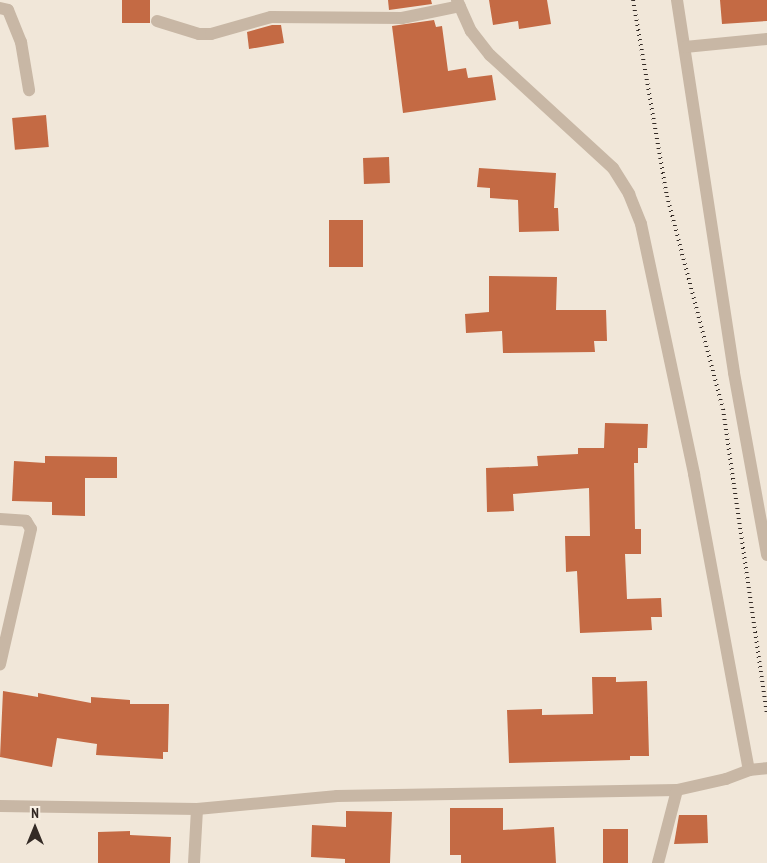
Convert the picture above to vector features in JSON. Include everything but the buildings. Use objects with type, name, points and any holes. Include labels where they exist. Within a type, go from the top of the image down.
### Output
[{"type":"street","points":[[677,0],[734,373],[767,555]]},
{"type":"street","points":[[157,21],[199,34],[211,34],[271,17],[402,18],[459,3],[470,31],[490,55],[594,148],[612,168],[629,194],[641,224],[694,474],[749,770]]},
{"type":"street","points":[[0,8],[8,10],[21,42],[29,90]]},
{"type":"street","points":[[685,47],[767,40]]},
{"type":"street","points":[[0,519],[26,521],[31,529],[0,664]]},
{"type":"street","points":[[0,806],[197,809],[337,796],[677,790],[726,779],[749,770],[767,768]]},
{"type":"street","points":[[658,863],[677,790]]},
{"type":"street","points":[[194,863],[197,809]]},
{"type":"railway","points":[[633,0],[667,196],[723,409],[767,714]]}]
